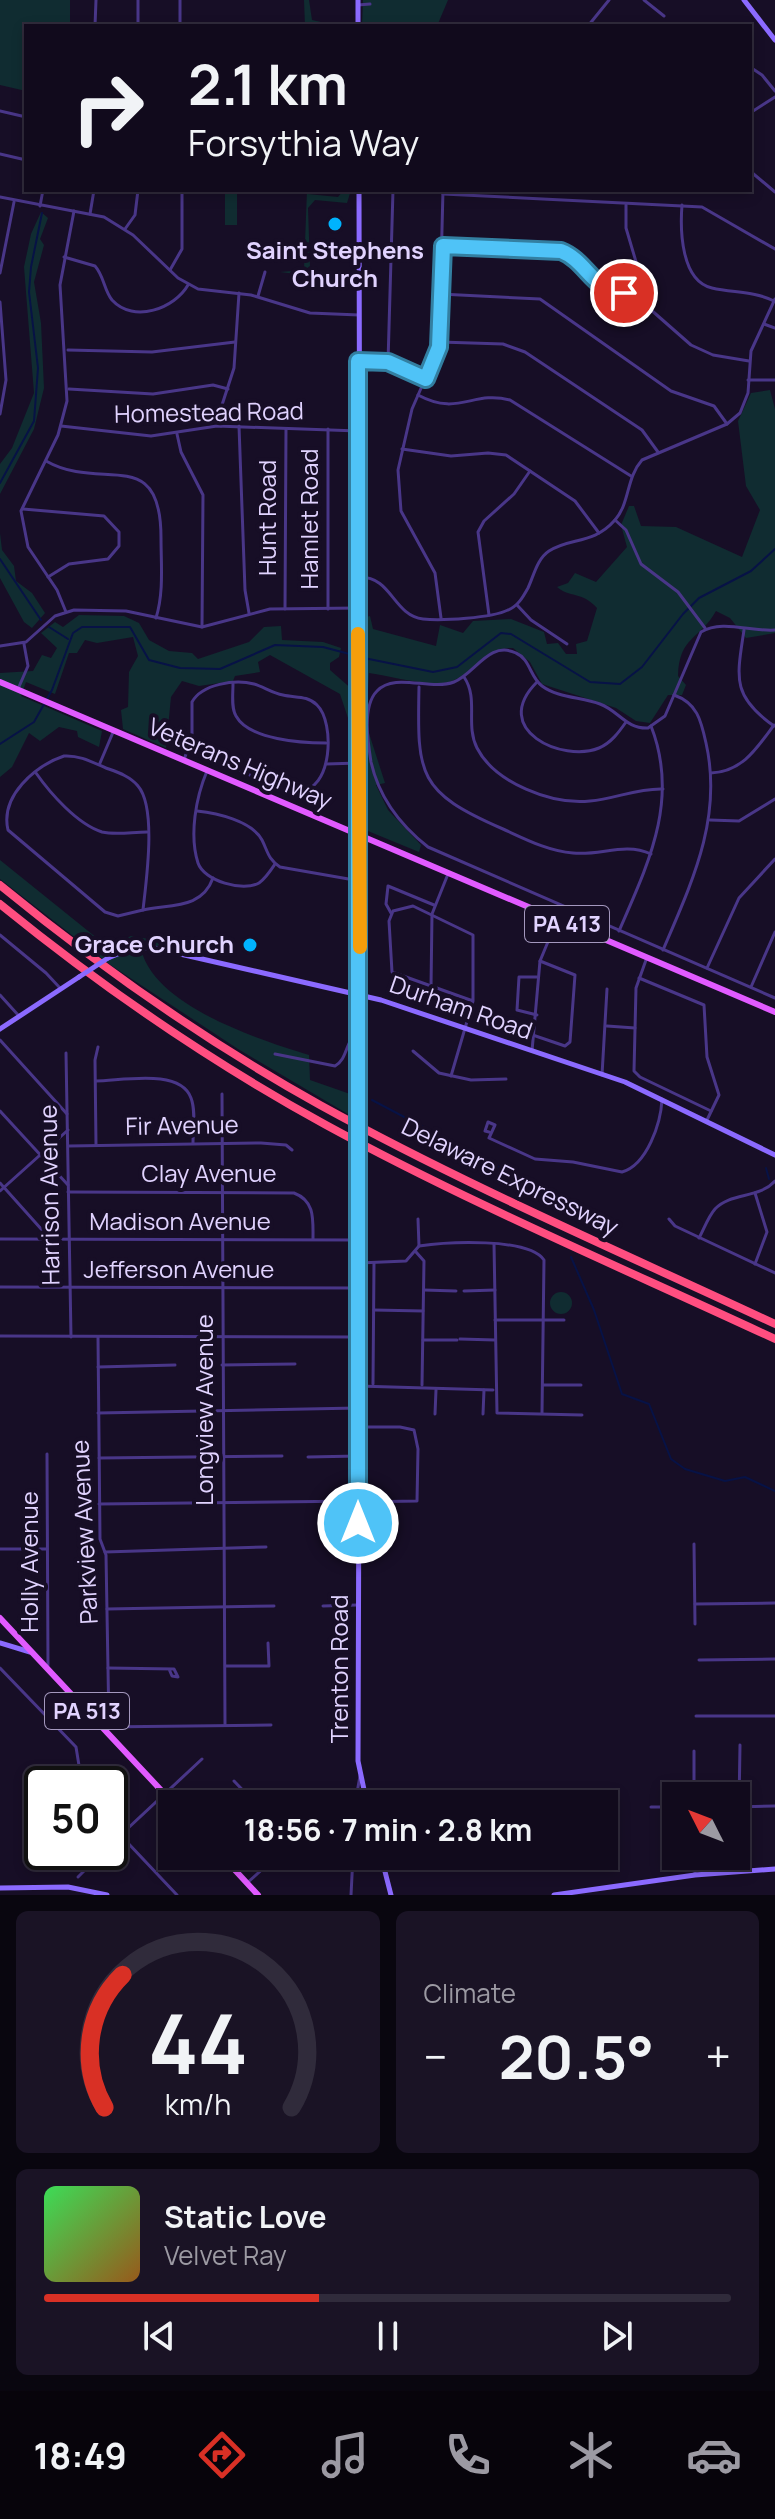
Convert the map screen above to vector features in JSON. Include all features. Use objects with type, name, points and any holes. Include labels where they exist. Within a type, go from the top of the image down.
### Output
[{"type":"highway","name":"Delaware Expressway","points":[[0,885],[124,981],[306,1097],[444,1169],[775,1324]]},
{"type":"highway","name":"Delaware Expressway","points":[[0,904],[149,1016],[324,1124],[440,1184],[775,1339]]},
{"type":"main road","points":[[744,0],[775,40]]},
{"type":"main road","points":[[358,2],[358,24]]},
{"type":"main road","name":"Trenton Road","points":[[359,192],[361,1117],[357,1605],[360,1775],[364,1790]]},
{"type":"main road","name":"Veterans Highway","points":[[0,682],[773,1011]]},
{"type":"main road","name":"Durham Road","points":[[0,1029],[108,958],[132,948],[154,948],[360,994],[532,1051],[662,1099],[775,1155]]},
{"type":"main road","name":"PA 513","points":[[0,1618],[161,1790]]},
{"type":"main road","points":[[0,1643],[32,1652]]},
{"type":"main road","points":[[554,1895],[695,1875],[775,1869]]},
{"type":"main road","points":[[235,1870],[258,1895]]},
{"type":"main road","points":[[385,1870],[391,1895]]},
{"type":"main road","points":[[0,1888],[68,1887],[107,1895]]},
{"type":"street","points":[[95,24],[96,0]]},
{"type":"street","points":[[138,0],[138,24]]},
{"type":"street","points":[[180,0],[180,24]]},
{"type":"street","points":[[590,24],[609,0]]},
{"type":"street","points":[[644,0],[664,16]]},
{"type":"street","points":[[358,2],[370,4]]},
{"type":"street","points":[[752,68],[775,91]]},
{"type":"street","points":[[752,112],[775,97]]},
{"type":"street","points":[[0,111],[24,117]]},
{"type":"street","points":[[0,154],[24,160]]},
{"type":"street","points":[[752,173],[775,192]]},
{"type":"street","points":[[40,206],[43,192]]},
{"type":"street","points":[[90,214],[94,192]]},
{"type":"street","points":[[125,229],[135,215],[138,192]]},
{"type":"street","points":[[170,270],[182,249],[182,192]]},
{"type":"street","points":[[388,362],[393,192]]},
{"type":"street","points":[[441,618],[435,573],[401,511],[401,448],[440,342],[443,192],[682,205],[710,210],[775,249]]},
{"type":"street","points":[[0,197],[90,214],[125,229],[188,285],[258,296],[302,312],[359,315]]},
{"type":"street","points":[[0,273],[3,240],[14,200]]},
{"type":"street","points":[[626,203],[625,224],[642,291],[654,315],[691,345],[713,355],[749,361]]},
{"type":"street","points":[[358,577],[381,582],[409,614],[421,618],[489,615],[516,605],[544,555],[599,533],[615,520],[626,501],[631,476],[640,462],[727,424],[743,408],[749,361],[774,300],[710,288],[697,280],[683,238],[682,205]]},
{"type":"street","points":[[66,612],[28,547],[21,509],[61,426],[68,389],[60,288],[74,211]]},
{"type":"street","points":[[443,246],[561,251],[576,259],[606,290],[620,293],[642,291]]},
{"type":"street","points":[[64,257],[95,266],[110,297],[125,308],[167,307],[179,298],[188,285]]},
{"type":"street","points":[[258,296],[265,272]]},
{"type":"street","points":[[221,426],[234,368],[239,293]]},
{"type":"street","points":[[440,294],[540,299],[671,391],[714,406],[727,424]]},
{"type":"street","points":[[0,302],[6,385],[0,414]]},
{"type":"street","points":[[763,323],[775,328]]},
{"type":"street","points":[[66,350],[152,352],[235,342]]},
{"type":"street","points":[[440,342],[518,348],[642,430],[658,452]]},
{"type":"street","points":[[358,361],[388,362],[426,379]]},
{"type":"street","points":[[748,380],[775,380]]},
{"type":"street","points":[[68,389],[153,394],[213,385],[228,389]]},
{"type":"street","points":[[418,395],[448,406],[487,397],[510,400],[612,468],[631,476]]},
{"type":"street","name":"Homestead Road","points":[[61,426],[151,436],[221,426],[358,431]]},
{"type":"street","points":[[239,426],[238,450],[244,493],[245,590],[249,613]]},
{"type":"street","name":"Hunt Road","points":[[285,609],[286,427]]},
{"type":"street","name":"Hamlet Road","points":[[328,429],[328,609]]},
{"type":"street","points":[[177,433],[183,458],[203,495],[202,627]]},
{"type":"street","points":[[401,448],[451,456],[495,453],[530,471],[575,501],[599,533]]},
{"type":"street","points":[[46,461],[70,471],[134,478],[155,492],[162,514],[162,590],[156,618]]},
{"type":"street","points":[[489,615],[478,532],[484,521],[508,501],[530,471]]},
{"type":"street","points":[[21,509],[104,516],[119,532],[119,546],[108,559],[69,564],[48,577]]},
{"type":"street","points":[[615,520],[626,530],[641,564],[670,584],[694,610],[706,629]]},
{"type":"street","points":[[516,605],[531,620],[567,644]]},
{"type":"street","points":[[0,646],[23,643],[48,621],[66,612],[115,609],[202,627],[249,613],[358,608]]},
{"type":"street","points":[[773,1011],[775,1000],[751,987],[444,856],[408,830],[378,784],[369,742],[368,709],[374,694],[389,683],[444,685],[464,677],[489,654],[504,650],[522,657],[537,682],[554,692],[602,704],[637,727],[651,726],[665,716],[695,641],[706,629],[719,625],[744,630],[775,630]]},
{"type":"street","points":[[711,773],[726,772],[743,763],[774,725],[750,707],[739,687],[744,630]]},
{"type":"street","points":[[18,689],[28,666],[23,643]]},
{"type":"street","points":[[464,677],[472,694],[471,728],[475,742],[488,763],[502,776],[570,801],[663,789]]},
{"type":"street","points":[[537,682],[524,696],[520,716],[526,731],[541,739],[570,751],[590,751],[608,743],[626,722]]},
{"type":"street","points":[[233,684],[234,713],[243,724],[281,740],[326,743]]},
{"type":"street","points":[[184,760],[190,747],[192,705],[197,695],[207,688],[254,684],[281,695],[311,700],[325,718],[326,764],[319,783],[297,791],[190,747]]},
{"type":"street","points":[[419,685],[417,733],[420,759],[432,784],[452,805],[557,850],[592,853],[626,847],[651,854]]},
{"type":"street","points":[[663,950],[696,872],[710,820],[711,773],[696,710],[687,700],[674,695]]},
{"type":"street","points":[[619,931],[660,827],[662,764],[651,726]]},
{"type":"street","points":[[100,765],[114,730]]},
{"type":"street","points":[[359,743],[369,742]]},
{"type":"street","points":[[143,910],[147,832],[145,799],[140,788],[129,777],[100,765],[64,756],[14,790],[6,801],[4,820],[10,834],[105,912],[118,916],[196,902],[208,890],[213,878]]},
{"type":"street","points":[[326,764],[359,763]]},
{"type":"street","points":[[207,770],[197,795],[198,862],[213,878],[254,885],[275,864]]},
{"type":"street","points":[[36,773],[54,796],[95,829],[106,833],[147,832]]},
{"type":"street","points":[[710,820],[739,821],[775,799]]},
{"type":"street","points":[[196,811],[223,816],[254,830],[275,864],[331,879],[360,881]]},
{"type":"street","points":[[707,968],[739,898],[775,859]]},
{"type":"street","points":[[431,987],[432,914],[449,873]]},
{"type":"street","points":[[434,905],[388,886],[386,904],[391,913],[390,970],[398,976],[473,1001]]},
{"type":"street","points":[[507,898],[513,886]]},
{"type":"street","points":[[391,913],[410,905],[473,935],[473,1001],[451,1076]]},
{"type":"street","points":[[532,1051],[540,961],[557,920]]},
{"type":"street","points":[[751,987],[775,932]]},
{"type":"street","points":[[0,935],[60,988]]},
{"type":"street","points":[[646,958],[639,978],[636,1075],[711,1111]]},
{"type":"street","points":[[506,1026],[568,1045],[576,979],[571,972],[540,961]]},
{"type":"street","points":[[537,1015],[517,1010],[519,977],[539,977]]},
{"type":"street","points":[[639,978],[704,1005],[707,1057],[719,1095],[707,1120]]},
{"type":"street","points":[[602,1075],[607,989]]},
{"type":"street","points":[[0,995],[19,1016]]},
{"type":"street","points":[[607,1026],[636,1029]]},
{"type":"street","points":[[275,1054],[335,1066],[342,1061],[348,1040],[360,1031]]},
{"type":"street","points":[[0,1040],[67,1114]]},
{"type":"street","points":[[96,1145],[98,1047]]},
{"type":"street","points":[[413,1051],[434,1070],[451,1076],[471,1080],[506,1079]]},
{"type":"street","name":"Harrison Avenue","points":[[66,1053],[71,1337]]},
{"type":"street","points":[[96,1081],[167,1080],[182,1086],[193,1103],[193,1144]]},
{"type":"street","name":"Longview Avenue","points":[[222,1094],[225,1724]]},
{"type":"street","points":[[489,1132],[493,1141],[530,1157],[589,1164],[622,1172],[633,1168],[650,1142],[657,1126],[662,1099]]},
{"type":"street","points":[[0,1111],[68,1185]]},
{"type":"street","points":[[51,1240],[1,1187],[68,1130]]},
{"type":"street","name":"Fir Avenue","points":[[69,1146],[272,1143],[286,1145],[292,1150]]},
{"type":"street","points":[[699,1238],[717,1207],[765,1190],[775,1181]]},
{"type":"street","name":"Clay Avenue","points":[[68,1192],[288,1192],[301,1196],[311,1209],[313,1240]]},
{"type":"street","points":[[755,1193],[767,1232],[755,1264]]},
{"type":"street","points":[[359,1263],[403,1263],[419,1246],[418,1219]]},
{"type":"street","points":[[669,1219],[675,1226],[775,1273]]},
{"type":"street","name":"Madison Avenue","points":[[0,1239],[359,1240]]},
{"type":"street","points":[[494,1244],[497,1413],[582,1415]]},
{"type":"street","points":[[419,1246],[525,1246],[544,1260],[542,1413]]},
{"type":"street","points":[[416,1252],[424,1261],[422,1385]]},
{"type":"street","points":[[373,1385],[374,1263]]},
{"type":"street","name":"Jefferson Avenue","points":[[0,1287],[359,1288]]},
{"type":"street","points":[[423,1290],[456,1291]]},
{"type":"street","points":[[464,1291],[495,1290]]},
{"type":"street","points":[[374,1310],[423,1311]]},
{"type":"street","points":[[495,1320],[564,1320]]},
{"type":"street","points":[[0,1336],[359,1337]]},
{"type":"street","name":"Parkview Avenue","points":[[98,1337],[100,1539],[105,1552],[107,1609],[105,1727]]},
{"type":"street","points":[[423,1340],[495,1340]]},
{"type":"street","points":[[222,1365],[295,1364]]},
{"type":"street","points":[[98,1367],[175,1365]]},
{"type":"street","points":[[358,1386],[422,1385],[436,1390],[495,1390]]},
{"type":"street","points":[[543,1385],[581,1385]]},
{"type":"street","points":[[435,1414],[436,1390]]},
{"type":"street","points":[[483,1414],[484,1390]]},
{"type":"street","points":[[98,1413],[358,1408]]},
{"type":"street","points":[[99,1504],[417,1501],[418,1449],[414,1430],[358,1427]]},
{"type":"street","name":"Holly Avenue","points":[[47,1454],[48,1670]]},
{"type":"street","points":[[99,1458],[282,1456]]},
{"type":"street","points":[[308,1457],[358,1456]]},
{"type":"street","points":[[694,1544],[695,1624]]},
{"type":"street","points":[[105,1552],[266,1547]]},
{"type":"street","points":[[0,1549],[47,1549]]},
{"type":"street","points":[[695,1604],[775,1603]]},
{"type":"street","points":[[323,1606],[357,1605]]},
{"type":"street","points":[[107,1609],[274,1606]]},
{"type":"street","points":[[226,1666],[269,1666],[268,1643]]},
{"type":"street","points":[[699,1660],[775,1659]]},
{"type":"street","points":[[0,1668],[77,1750],[79,1766]]},
{"type":"street","points":[[108,1668],[169,1669]]},
{"type":"street","points":[[696,1716],[775,1716]]},
{"type":"street","points":[[105,1727],[271,1725]]},
{"type":"street","points":[[739,1782],[740,1745]]},
{"type":"street","points":[[694,1751],[694,1782]]},
{"type":"street","points":[[170,1790],[202,1759]]},
{"type":"street","points":[[357,1790],[360,1775]]},
{"type":"street","points":[[234,1781],[243,1790]]},
{"type":"street","points":[[128,1829],[158,1802]]},
{"type":"street","points":[[750,1807],[775,1806]]},
{"type":"street","points":[[651,1807],[662,1807]]},
{"type":"street","points":[[128,1843],[177,1895]]},
{"type":"street","points":[[78,1877],[85,1870]]},
{"type":"street","points":[[247,1883],[262,1870]]},
{"type":"street","points":[[351,1895],[352,1870]]},
{"type":"street","points":[[695,1870],[695,1875]]},
{"type":"green space","points":[[0,0],[70,0],[70,24],[24,24],[24,91],[0,85]]},
{"type":"green space","points":[[304,0],[309,0],[312,20],[330,24],[305,24]]},
{"type":"green space","points":[[363,0],[448,0],[438,24],[362,24]]},
{"type":"green space","points":[[225,192],[237,192],[237,225],[225,225]]},
{"type":"green space","points":[[307,192],[338,197],[342,192],[350,192],[347,203],[315,200],[308,208],[310,267],[320,277],[280,272],[304,270]]},
{"type":"green space","points":[[41,212],[48,218],[40,239],[44,245],[34,282],[41,323],[44,388],[34,429],[0,494],[0,464],[12,448],[34,393],[24,267],[31,234]]},
{"type":"green space","points":[[770,390],[775,409],[775,633],[746,638],[730,618],[716,611],[682,653],[678,676],[686,685],[682,695],[668,695],[650,723],[636,721],[616,708],[542,684],[530,662],[513,648],[493,652],[462,676],[443,683],[415,682],[369,673],[366,724],[385,783],[376,785],[388,810],[421,845],[419,852],[363,829],[365,739],[354,736],[340,694],[270,655],[258,662],[260,672],[235,676],[233,681],[199,686],[182,681],[171,697],[166,748],[123,729],[121,710],[128,707],[129,672],[138,656],[133,637],[97,643],[85,640],[77,653],[69,653],[55,694],[26,682],[21,696],[102,731],[99,747],[78,737],[77,731],[59,727],[40,741],[29,733],[12,767],[0,777],[0,673],[33,671],[42,655],[51,658],[57,648],[41,633],[55,622],[63,627],[79,615],[124,616],[139,623],[149,640],[169,651],[192,653],[198,659],[249,642],[264,627],[281,626],[282,640],[323,642],[341,648],[339,657],[330,663],[330,670],[354,691],[363,618],[370,616],[373,629],[436,646],[440,625],[463,633],[473,621],[511,619],[544,632],[547,644],[558,643],[566,654],[577,654],[576,644],[587,641],[597,608],[586,599],[557,587],[568,583],[575,573],[596,582],[627,547],[621,525],[629,506],[634,506],[641,526],[676,527],[742,557],[760,510],[746,486],[738,421],[751,393]]},
{"type":"green space","points":[[0,533],[2,550],[14,566],[16,581],[32,593],[45,613],[32,628],[24,622],[0,578]]},
{"type":"green space","points":[[0,860],[108,947],[131,936],[173,943],[172,948],[140,944],[148,966],[163,985],[184,1002],[235,1029],[309,1055],[310,1080],[353,1095],[353,1117],[238,1049],[109,964],[0,879]]},
{"type":"green space","points":[[561,1292],[569,1295],[572,1303],[569,1311],[561,1314],[553,1311],[550,1303],[553,1295]]},
{"type":"waterway","points":[[0,483],[34,421],[38,368],[29,292],[42,213]]},
{"type":"waterway","points":[[364,658],[433,672],[457,667],[501,633],[511,634],[590,682],[620,684],[642,667],[699,598],[751,571],[775,549]]},
{"type":"waterway","points":[[0,559],[41,620]]},
{"type":"waterway","points":[[49,627],[68,639]]},
{"type":"waterway","points":[[0,744],[34,722],[52,690],[73,633],[82,627],[130,627],[149,660],[180,668],[220,669],[275,645],[323,647],[357,656]]},
{"type":"waterway","points":[[372,1100],[529,1183],[545,1202]]},
{"type":"waterway","points":[[766,1168],[769,1179]]},
{"type":"waterway","points":[[571,1257],[594,1310],[622,1394],[649,1404],[671,1459],[685,1469],[725,1481],[745,1477],[775,1491]]},
{"type":"slow traffic","points":[[358,634],[360,947]]},
{"type":"place","name":"Saint Stephens Church","points":[[335,224]]},
{"type":"place","name":"Grace Church","points":[[250,945]]},
{"type":"route","points":[[358,1523],[361,1117],[358,361],[388,362],[426,379],[436,361],[439,347],[443,246],[561,251],[576,259],[601,287],[624,293]]}]
